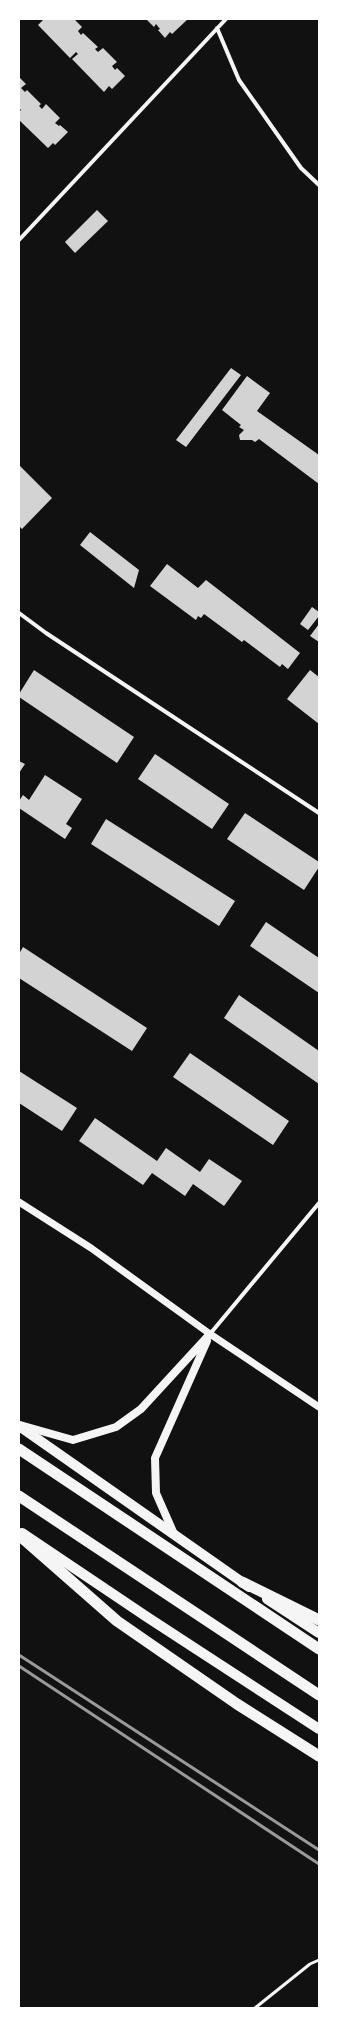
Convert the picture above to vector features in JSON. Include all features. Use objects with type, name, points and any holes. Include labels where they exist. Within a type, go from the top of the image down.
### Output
[{"type":"highway","points":[[19,1449],[319,1649]]},
{"type":"highway","points":[[19,1496],[319,1695]]},
{"type":"highway","points":[[19,1535],[117,1621],[237,1704],[319,1756]]},
{"type":"highway","points":[[242,1582],[319,1620]]},
{"type":"main road","points":[[19,1425],[73,1440],[116,1427],[141,1409],[210,1334]]},
{"type":"main road","points":[[175,1537],[156,1493],[155,1458],[210,1334]]},
{"type":"main road","points":[[19,1425],[175,1537],[319,1633]]},
{"type":"main road","points":[[19,1531],[154,1622],[319,1729]]},
{"type":"street","points":[[19,240],[226,19]]},
{"type":"street","points":[[217,28],[238,80],[301,168],[319,185]]},
{"type":"street","points":[[19,613],[46,633],[319,813]]},
{"type":"street","points":[[19,1202],[91,1248],[210,1334],[319,1407]]},
{"type":"street","points":[[210,1334],[319,1203]]},
{"type":"lane","points":[[255,2008],[310,1964],[319,1960]]},
{"type":"building","points":[[44,19],[74,19],[82,27],[78,31],[81,35],[83,33],[98,47],[95,49],[98,52],[103,48],[117,62],[112,66],[115,70],[117,68],[125,76],[112,89],[109,86],[104,92],[72,59],[78,54],[76,52],[70,58],[38,25]]},
{"type":"building","points":[[146,19],[188,19],[172,34],[170,32],[165,38],[158,30],[160,29],[156,24],[154,27]]},
{"type":"building","points":[[19,77],[26,84],[21,88],[25,92],[27,90],[41,104],[39,106],[42,109],[46,104],[60,118],[55,123],[59,126],[60,125],[68,132],[55,145],[53,143],[48,148],[19,120],[19,112],[21,110],[19,108]]},
{"type":"building","points":[[97,210],[108,221],[75,253],[65,242]]},
{"type":"building","points":[[231,368],[241,375],[186,447],[176,440]]},
{"type":"building","points":[[247,376],[270,393],[257,411],[319,455],[319,484],[259,439],[255,442],[252,440],[240,440],[239,435],[244,430],[239,427],[241,425],[222,410]]},
{"type":"building","points":[[19,465],[52,498],[22,529],[19,526]]},
{"type":"building","points":[[90,532],[139,570],[134,588],[80,545]]},
{"type":"building","points":[[167,564],[198,588],[206,580],[300,653],[288,669],[282,664],[280,667],[244,640],[242,642],[204,614],[201,618],[198,616],[196,620],[150,586]]},
{"type":"building","points":[[312,607],[319,612],[319,616],[308,630],[300,624]]},
{"type":"building","points":[[319,624],[319,642],[310,636]]},
{"type":"building","points":[[34,670],[134,737],[117,763],[19,697],[19,694]]},
{"type":"building","points":[[310,670],[319,677],[319,724],[287,699]]},
{"type":"building","points":[[155,754],[229,804],[212,829],[138,779]]},
{"type":"building","points":[[19,761],[25,764],[19,773]]},
{"type":"building","points":[[45,775],[82,799],[66,824],[72,828],[65,839],[19,808],[19,801],[23,795],[29,800]]},
{"type":"building","points":[[245,813],[319,862],[319,867],[304,890],[227,839]]},
{"type":"building","points":[[106,819],[235,901],[219,926],[91,844]]},
{"type":"building","points":[[266,922],[319,958],[319,993],[250,946]]},
{"type":"building","points":[[23,947],[147,1028],[132,1051],[19,978],[19,954]]},
{"type":"building","points":[[239,995],[319,1051],[319,1084],[224,1018]]},
{"type":"building","points":[[190,1053],[289,1121],[273,1145],[173,1077]]},
{"type":"building","points":[[19,1071],[77,1108],[62,1131],[19,1103]]},
{"type":"building","points":[[95,1118],[157,1161],[166,1148],[200,1172],[209,1159],[242,1181],[224,1206],[193,1184],[185,1196],[152,1173],[143,1185],[79,1141]]},
{"type":"railway","points":[[19,1655],[319,1850]]},
{"type":"railway","points":[[19,1666],[319,1864]]}]
